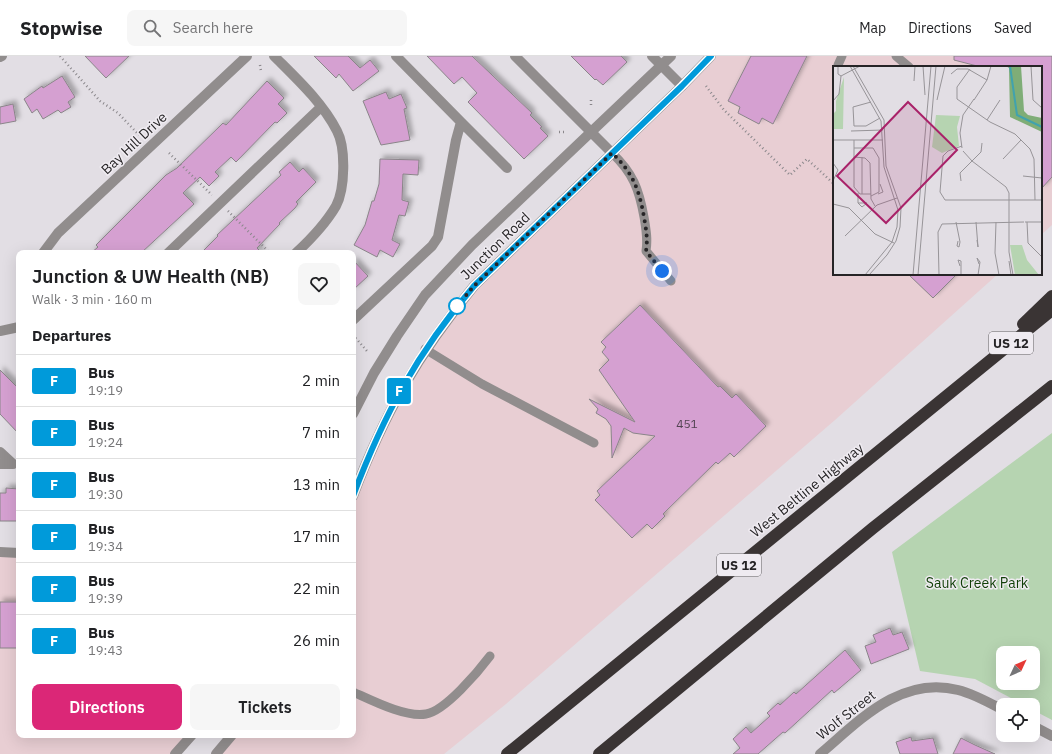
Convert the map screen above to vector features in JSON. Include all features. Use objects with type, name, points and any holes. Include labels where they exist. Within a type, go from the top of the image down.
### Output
[{"type":"highway","points":[[970,375],[1052,296]]},
{"type":"highway","name":"West Beltline Highway","points":[[507,754],[970,375],[1052,310]]},
{"type":"highway","points":[[599,754],[874,528],[1052,386]]},
{"type":"highway","points":[[1015,415],[1052,391]]},
{"type":"street","name":"Bay Hill Drive","points":[[45,250],[58,233],[247,56]]},
{"type":"street","points":[[274,56],[321,107],[338,132],[343,157],[342,182],[337,204],[299,250]]},
{"type":"street","points":[[396,56],[508,168]]},
{"type":"street","points":[[515,56],[612,153]]},
{"type":"street","points":[[652,56],[682,86]]},
{"type":"street","name":"Junction Road","points":[[356,408],[374,373],[425,295],[472,245],[590,131],[671,56]]},
{"type":"street","name":"Junction Road","points":[[356,488],[376,438],[400,389],[425,349],[448,317],[474,286],[682,86],[711,56]]},
{"type":"street","points":[[171,250],[321,107]]},
{"type":"street","points":[[356,317],[432,246],[438,237],[456,140],[461,122]]},
{"type":"street","points":[[0,332],[16,328]]},
{"type":"street","points":[[0,452],[13,464],[0,464]]},
{"type":"street","points":[[0,552],[16,553]]},
{"type":"street","name":"Wolf Street","points":[[820,754],[880,704],[900,694],[914,690],[943,688],[957,690],[975,696],[996,706]]},
{"type":"street","points":[[1040,730],[1052,736]]},
{"type":"street","points":[[175,754],[189,738]]},
{"type":"street","points":[[216,754],[229,738]]},
{"type":"lane","points":[[896,56],[908,66]]},
{"type":"lane","points":[[612,153],[624,164],[633,177],[639,193],[648,239],[646,251],[671,281]]},
{"type":"lane","points":[[425,349],[482,384],[594,443]]},
{"type":"lane","points":[[356,693],[385,706],[424,715],[438,710],[480,669],[490,656]]},
{"type":"path","points":[[60,56],[100,101],[118,113],[139,135]]},
{"type":"path","points":[[260,66],[261,71]]},
{"type":"path","points":[[706,86],[724,110],[790,175],[808,158],[833,183]]},
{"type":"path","points":[[591,100],[591,108]]},
{"type":"path","points":[[559,132],[566,132]]},
{"type":"path","points":[[356,338],[367,351]]},
{"type":"shaded area","points":[[711,56],[1052,56],[1052,225],[1042,234],[1042,66],[833,66],[833,275],[997,275],[835,420],[506,704],[444,754],[216,754],[229,738],[356,738],[356,488],[376,438],[448,317]]},
{"type":"shaded area","points":[[0,552],[16,553],[16,738],[189,738],[175,754],[0,754]]},
{"type":"green space","name":"Sauk Creek Park","points":[[1052,433],[1052,720],[1040,714],[1040,698],[1011,698],[975,679],[920,671],[892,552]]},
{"type":"building","points":[[85,56],[129,56],[106,78]]},
{"type":"building","points":[[314,56],[348,56],[360,68],[370,60],[379,71],[353,91],[339,74],[336,78]]},
{"type":"building","points":[[427,56],[472,56],[532,113],[530,115],[542,127],[540,128],[548,136],[524,159],[468,102],[477,93],[462,77],[454,84]]},
{"type":"building","points":[[571,56],[621,56],[627,62],[603,85],[596,79],[595,80]]},
{"type":"building","points":[[751,56],[807,56],[773,124],[762,118],[759,124],[738,113],[740,107],[728,101]]},
{"type":"building","points":[[954,56],[1052,56],[1052,177],[1042,188],[1042,66],[977,66],[954,60]]},
{"type":"building","points":[[62,76],[75,97],[68,102],[71,107],[61,113],[58,110],[43,119],[37,109],[32,113],[24,99],[42,86],[43,88]]},
{"type":"building","points":[[267,81],[284,98],[278,104],[287,113],[277,123],[275,122],[236,162],[231,157],[215,172],[219,176],[209,186],[200,177],[183,193],[194,204],[144,250],[94,250],[98,247],[96,245],[166,175],[177,168],[223,123],[226,125]]},
{"type":"building","points":[[386,92],[389,99],[401,94],[407,108],[404,109],[410,140],[381,145],[363,101]]},
{"type":"building","points":[[13,104],[16,121],[0,124],[0,107]]},
{"type":"building","points":[[380,159],[419,160],[418,175],[403,174],[402,200],[409,202],[405,216],[399,215],[392,240],[400,244],[393,257],[380,250],[377,257],[354,245],[365,225],[372,201],[374,201],[379,184]]},
{"type":"building","points":[[290,162],[299,172],[303,168],[316,182],[296,202],[298,204],[295,208],[279,223],[280,224],[257,248],[259,250],[204,250],[218,236],[217,235],[281,175],[279,172]]},
{"type":"building","points":[[356,263],[368,276],[356,287]]},
{"type":"building","points":[[909,275],[956,275],[933,298]]},
{"type":"building","points":[[640,305],[718,387],[720,386],[732,398],[736,394],[766,426],[734,457],[730,453],[718,464],[716,462],[663,514],[665,516],[652,529],[647,524],[632,538],[595,500],[600,495],[597,491],[655,436],[633,433],[624,428],[612,458],[611,426],[606,419],[596,413],[598,409],[589,399],[635,422],[599,370],[609,360],[602,352],[606,347],[601,342]]},
{"type":"building","points":[[0,370],[16,386],[16,431],[0,414]]},
{"type":"building","points":[[6,488],[16,489],[16,521],[0,521],[0,493],[6,493]]},
{"type":"building","points":[[0,602],[16,602],[16,648],[0,648]]},
{"type":"building","points":[[890,628],[893,635],[902,632],[909,649],[871,664],[865,646],[876,642],[873,635]]},
{"type":"building","points":[[845,650],[861,670],[834,693],[832,690],[785,733],[783,732],[758,754],[733,754],[740,748],[733,739],[746,727],[751,733],[770,716],[767,713],[778,703],[780,705],[794,692],[796,694]]},
{"type":"building","points":[[911,737],[912,741],[933,738],[938,754],[900,754],[896,742]]},
{"type":"building","points":[[961,738],[975,745],[995,754],[953,754]]},
{"type":"bus line","name":"F","points":[[356,488],[376,438],[400,389],[425,349],[448,317],[474,286],[682,86],[711,56]]},
{"type":"route","points":[[457,306],[474,286],[612,153],[624,164],[633,177],[639,193],[648,239],[646,251],[662,271]]}]
